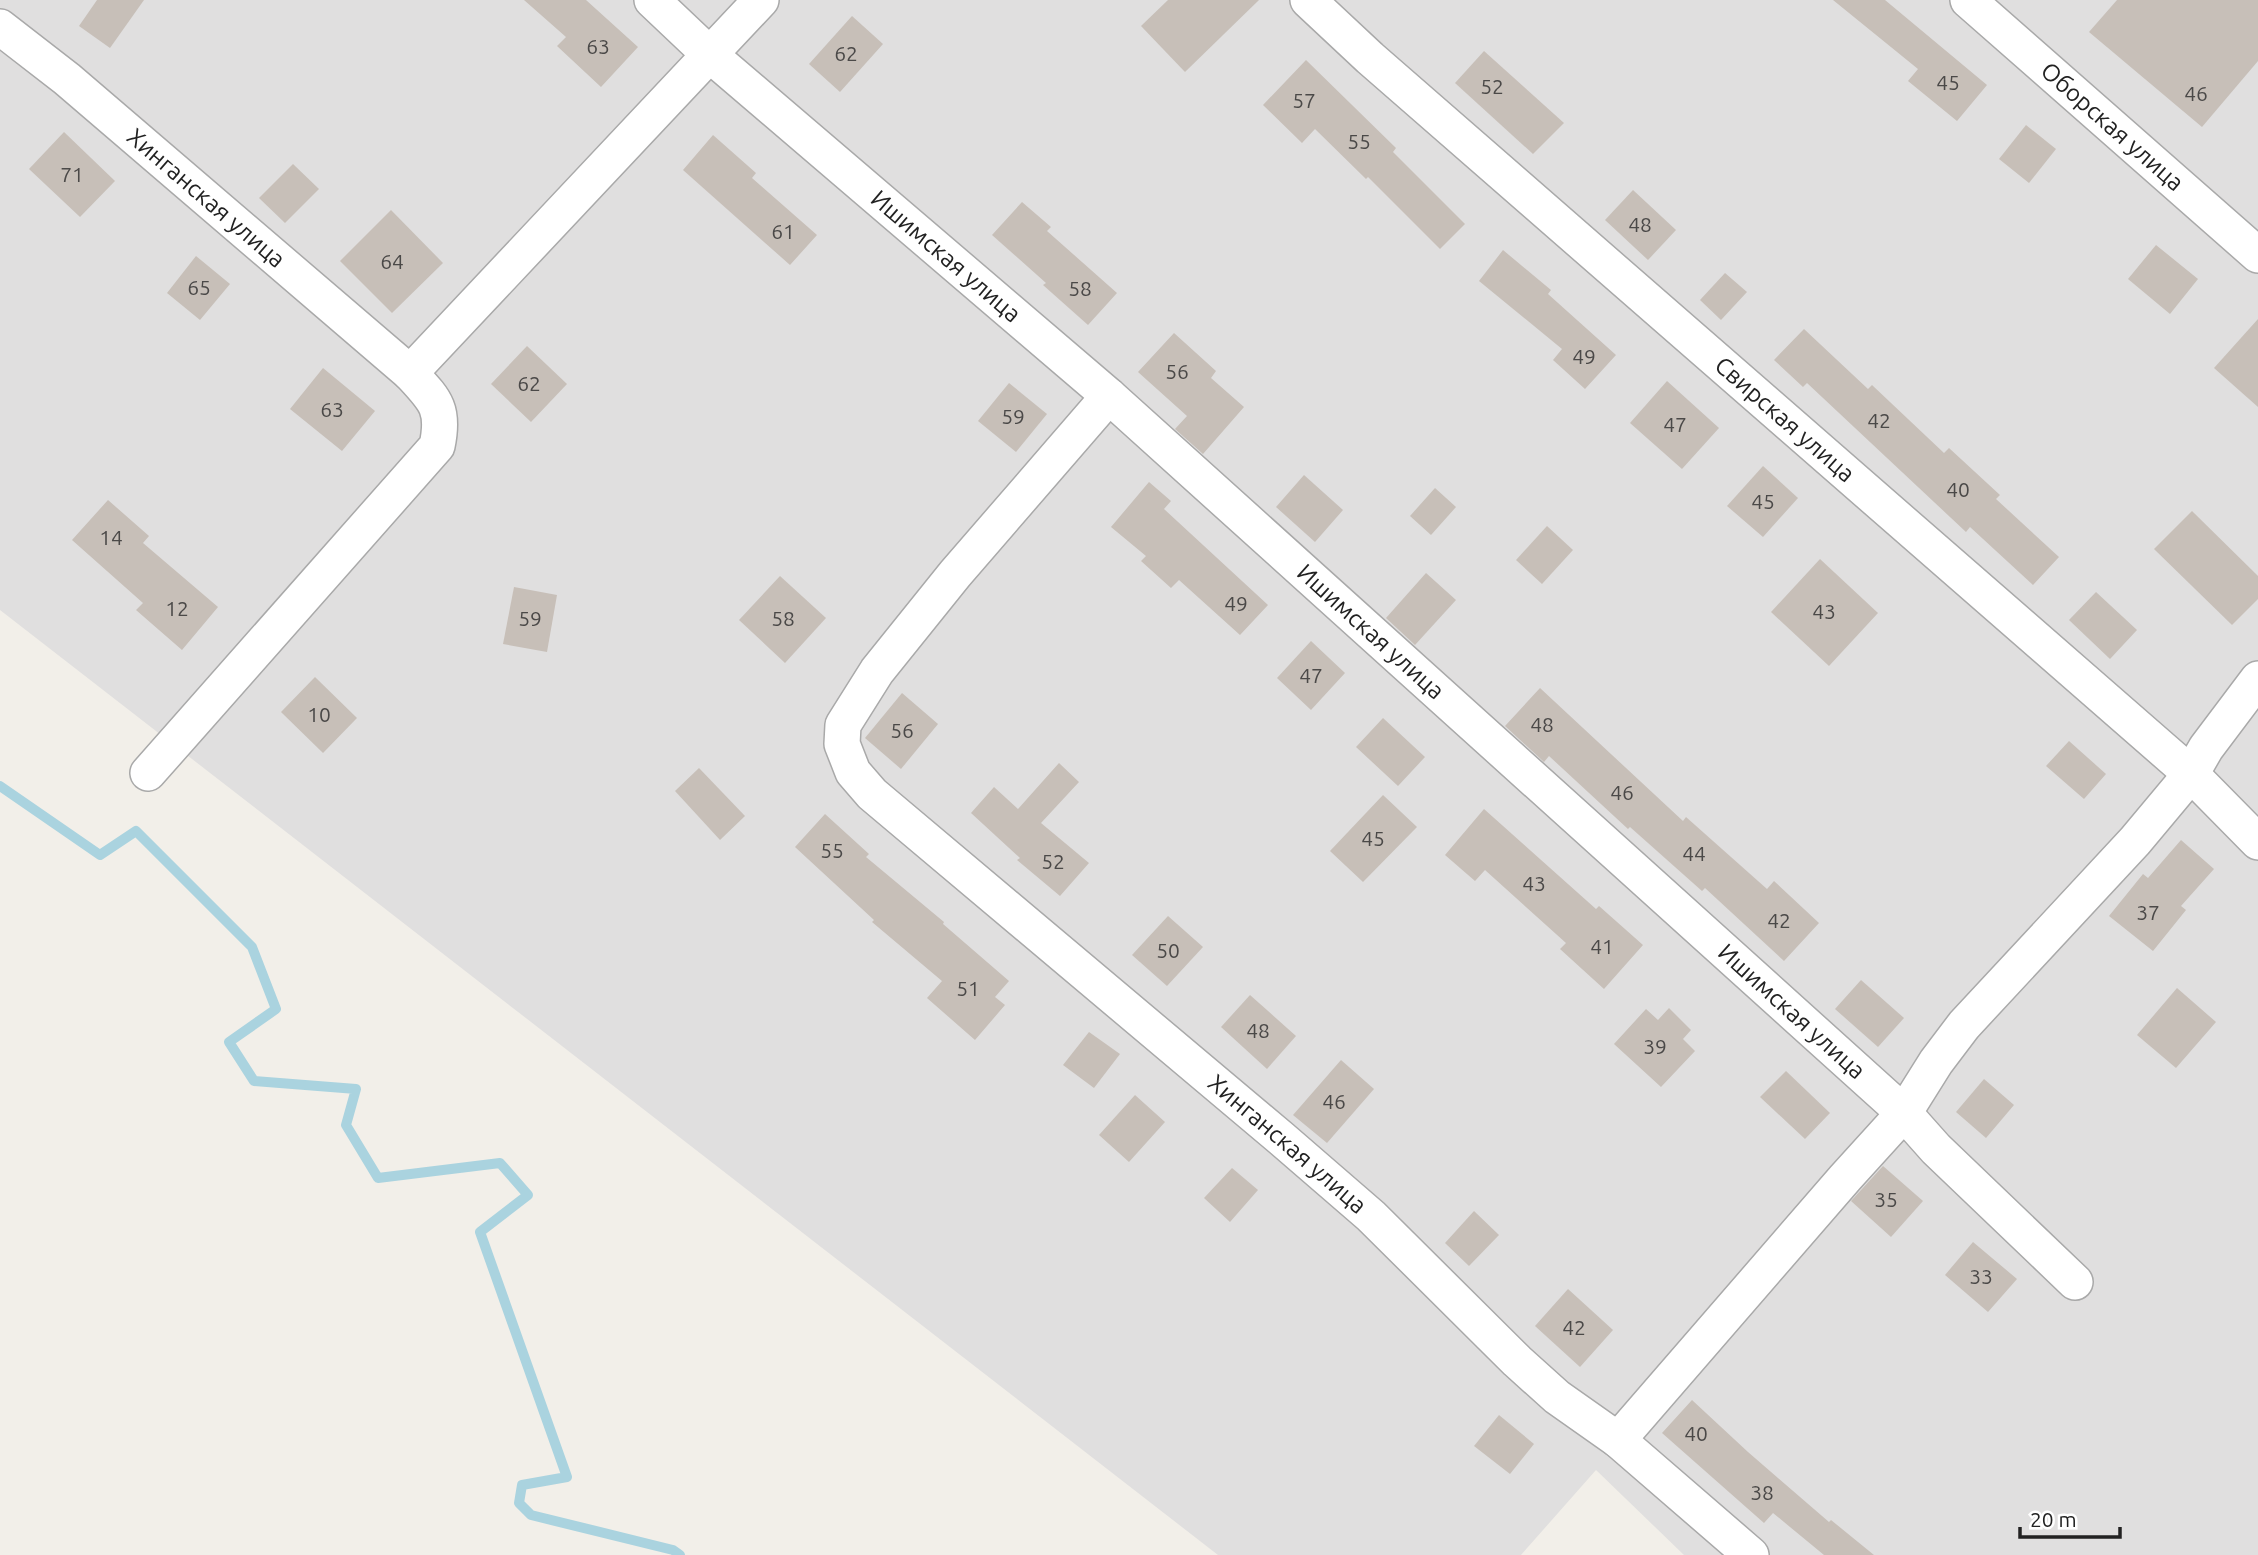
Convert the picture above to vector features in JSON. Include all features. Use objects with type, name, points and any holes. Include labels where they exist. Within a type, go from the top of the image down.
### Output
[{"type":"street","name":"Ишимская улица","points":[[652,0],[709,54],[1109,396],[1904,1113],[1936,1150],[2075,1282]]},
{"type":"street","points":[[410,373],[761,0]]},
{"type":"street","name":"Свирская улица","points":[[1308,0],[1370,58],[2191,774],[2258,842]]},
{"type":"street","name":"Оборская улица","points":[[1968,0],[2258,255]]},
{"type":"street","name":"Хинганская улица","points":[[0,27],[67,79],[410,373],[439,408],[441,428],[437,446],[148,772]]},
{"type":"street","name":"Хинганская улица","points":[[1109,396],[886,660],[843,725],[842,744],[853,772],[872,794],[1371,1216],[1527,1370],[1558,1397],[1618,1440],[1751,1555]]},
{"type":"street","points":[[1618,1440],[1904,1113],[1936,1062],[1964,1025],[2135,841],[2191,774],[2206,748],[2258,679]]},
{"type":"shaded area","points":[[0,0],[2258,0],[2258,1555],[1684,1555],[1596,1470],[1521,1555],[1218,1555],[0,610]]},
{"type":"building","points":[[97,0],[144,0],[110,48],[79,26]]},
{"type":"building","points":[[524,0],[586,0],[638,47],[601,87],[557,46],[566,37]]},
{"type":"building","points":[[1168,0],[1259,0],[1185,72],[1141,26]]},
{"type":"building","points":[[1833,0],[1885,0],[1987,85],[1957,121],[1908,81],[1918,69]]},
{"type":"building","points":[[2117,0],[2258,0],[2258,61],[2202,127],[2089,32]]},
{"type":"building","points":[[852,16],[883,44],[840,92],[809,64]]},
{"type":"building","points":[[1484,51],[1564,123],[1533,154],[1455,83]]},
{"type":"building","points":[[1306,60],[1396,148],[1393,152],[1465,224],[1440,249],[1315,129],[1302,143],[1263,105]]},
{"type":"building","points":[[2026,125],[2056,149],[2029,183],[1999,159]]},
{"type":"building","points":[[64,132],[115,181],[80,217],[29,169]]},
{"type":"building","points":[[713,135],[756,173],[752,178],[817,235],[790,265],[683,170]]},
{"type":"building","points":[[293,164],[319,189],[285,223],[259,198]]},
{"type":"building","points":[[1633,190],[1676,230],[1648,260],[1605,220]]},
{"type":"building","points":[[1022,202],[1051,227],[1047,231],[1117,293],[1088,325],[992,235]]},
{"type":"building","points":[[391,210],[443,263],[392,313],[340,261]]},
{"type":"building","points":[[2156,245],[2198,279],[2170,314],[2128,279]]},
{"type":"building","points":[[1503,250],[1551,290],[1548,294],[1616,355],[1585,389],[1553,360],[1562,349],[1479,281]]},
{"type":"building","points":[[196,256],[230,284],[200,320],[167,293]]},
{"type":"building","points":[[1725,273],[1747,292],[1721,320],[1700,300]]},
{"type":"building","points":[[2258,319],[2258,407],[2214,368]]},
{"type":"building","points":[[1804,329],[1868,389],[1872,385],[1944,453],[1949,448],[2000,495],[1996,499],[2059,557],[2033,585],[1970,527],[1966,532],[1807,383],[1803,387],[1774,360]]},
{"type":"building","points":[[1174,333],[1216,371],[1211,378],[1244,407],[1203,454],[1175,429],[1187,416],[1138,372]]},
{"type":"building","points":[[527,346],[567,384],[531,422],[491,384]]},
{"type":"building","points":[[323,368],[375,411],[342,451],[290,409]]},
{"type":"building","points":[[1667,381],[1719,428],[1682,469],[1630,423]]},
{"type":"building","points":[[1009,383],[1047,414],[1016,452],[978,421]]},
{"type":"building","points":[[1763,466],[1798,498],[1763,537],[1727,506]]},
{"type":"building","points":[[1304,475],[1343,510],[1315,542],[1276,507]]},
{"type":"building","points":[[1149,482],[1171,501],[1164,509],[1268,605],[1240,635],[1179,580],[1171,588],[1141,561],[1146,556],[1111,527]]},
{"type":"building","points":[[1435,488],[1456,507],[1431,535],[1410,516]]},
{"type":"building","points":[[108,500],[149,536],[143,543],[218,607],[182,650],[136,610],[143,603],[72,540]]},
{"type":"building","points":[[2192,511],[2258,576],[2258,599],[2232,625],[2154,549]]},
{"type":"building","points":[[1547,526],[1573,550],[1542,584],[1516,560]]},
{"type":"building","points":[[1820,559],[1878,613],[1829,666],[1771,612]]},
{"type":"building","points":[[1426,573],[1456,600],[1415,645],[1386,618]]},
{"type":"building","points":[[780,576],[826,618],[785,663],[739,620]]},
{"type":"building","points":[[514,587],[557,595],[547,652],[503,644]]},
{"type":"building","points":[[2096,592],[2137,630],[2110,659],[2069,620]]},
{"type":"building","points":[[1311,641],[1345,673],[1311,710],[1277,678]]},
{"type":"building","points":[[315,677],[357,718],[323,753],[281,712]]},
{"type":"building","points":[[1540,688],[1683,821],[1686,817],[1767,889],[1774,881],[1819,923],[1784,961],[1705,888],[1702,891],[1630,827],[1628,829],[1549,756],[1544,762],[1505,726]]},
{"type":"building","points":[[902,693],[938,724],[901,769],[865,738]]},
{"type":"building","points":[[1383,718],[1425,757],[1398,786],[1356,747]]},
{"type":"building","points":[[2069,741],[2106,774],[2084,799],[2046,766]]},
{"type":"building","points":[[1059,763],[1079,782],[1041,823],[1089,863],[1060,896],[1017,860],[1020,858],[971,813],[994,787],[1018,809]]},
{"type":"building","points":[[699,768],[745,816],[720,840],[675,791]]},
{"type":"building","points":[[1383,795],[1417,827],[1363,882],[1330,851]]},
{"type":"building","points":[[1484,809],[1596,909],[1599,906],[1643,945],[1604,989],[1560,949],[1566,943],[1485,870],[1475,881],[1445,855]]},
{"type":"building","points":[[825,814],[869,854],[866,857],[1009,981],[995,997],[1005,1005],[975,1040],[927,998],[942,981],[872,922],[874,920],[795,847]]},
{"type":"building","points":[[2181,840],[2214,869],[2181,906],[2186,910],[2153,951],[2109,916],[2143,874],[2148,878]]},
{"type":"building","points":[[1168,916],[1203,947],[1167,986],[1132,955]]},
{"type":"building","points":[[1861,980],[1904,1018],[1878,1047],[1835,1009]]},
{"type":"building","points":[[2177,988],[2216,1022],[2176,1068],[2137,1035]]},
{"type":"building","points":[[1250,995],[1296,1036],[1267,1069],[1221,1027]]},
{"type":"building","points":[[1669,1008],[1691,1030],[1683,1039],[1695,1051],[1661,1087],[1614,1044],[1646,1009],[1658,1020]]},
{"type":"building","points":[[1089,1032],[1120,1054],[1094,1088],[1063,1065]]},
{"type":"building","points":[[1341,1060],[1374,1089],[1327,1143],[1293,1115]]},
{"type":"building","points":[[1786,1071],[1830,1113],[1805,1139],[1760,1097]]},
{"type":"building","points":[[1984,1079],[2014,1105],[1986,1138],[1956,1112]]},
{"type":"building","points":[[1135,1095],[1165,1122],[1129,1162],[1099,1135]]},
{"type":"building","points":[[1883,1166],[1923,1201],[1891,1237],[1851,1201]]},
{"type":"building","points":[[1232,1168],[1258,1190],[1230,1222],[1204,1198]]},
{"type":"building","points":[[1474,1211],[1499,1235],[1469,1266],[1445,1243]]},
{"type":"building","points":[[1973,1242],[2017,1279],[1988,1312],[1945,1275]]},
{"type":"building","points":[[1568,1289],[1613,1330],[1580,1367],[1535,1326]]},
{"type":"building","points":[[1692,1400],[1829,1522],[1831,1520],[1874,1555],[1824,1555],[1773,1513],[1764,1523],[1662,1433]]},
{"type":"building","points":[[1499,1415],[1534,1444],[1510,1474],[1474,1446]]},
{"type":"waterway","points":[[0,786],[100,855],[136,831],[252,947],[276,1009],[229,1042],[254,1081],[356,1089],[346,1125],[378,1178],[500,1163],[528,1195],[480,1232],[567,1477],[522,1485],[519,1503],[531,1515],[673,1550],[680,1555]]}]
